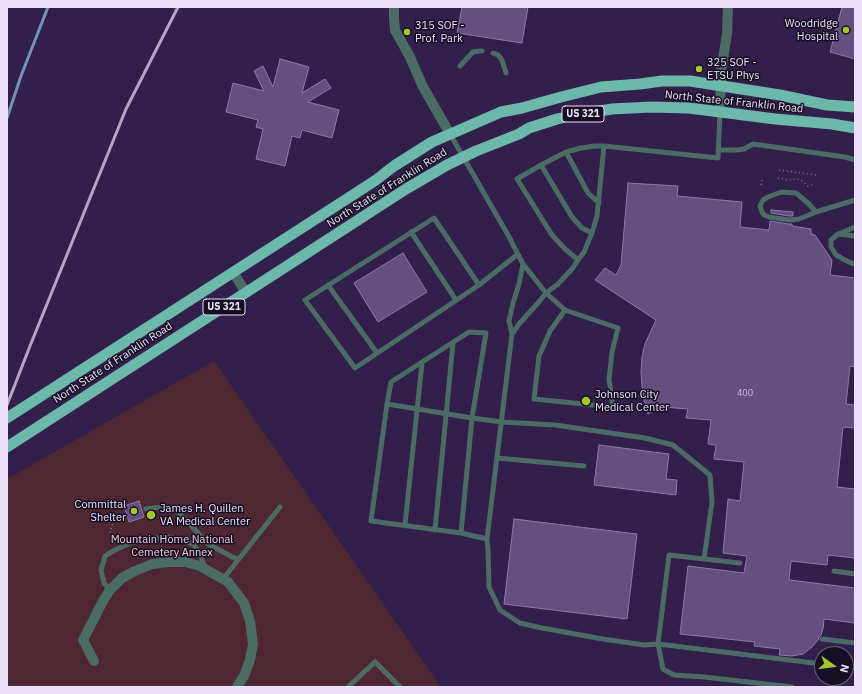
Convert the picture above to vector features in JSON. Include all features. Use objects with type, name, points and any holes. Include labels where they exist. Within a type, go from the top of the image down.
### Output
[{"type":"highway","name":"North State of Franklin Road","points":[[7,418],[376,180],[394,166],[432,142],[501,112],[522,108],[601,87],[662,81],[690,81],[780,95],[827,105],[855,108]]},
{"type":"highway","name":"North State of Franklin Road","points":[[7,448],[406,189],[463,157],[519,134],[529,128],[557,119],[580,114],[651,107],[688,108],[775,119],[832,124],[855,128]]},
{"type":"street","points":[[394,7],[395,30],[410,57],[422,86],[450,134]]},
{"type":"street","points":[[720,112],[721,71],[727,34],[728,7]]},
{"type":"street","points":[[233,272],[246,293]]},
{"type":"street","points":[[94,661],[84,640],[110,590],[122,578],[152,564],[185,562],[200,566],[228,582],[244,603],[250,621],[253,644],[250,660],[244,676],[237,687]]},
{"type":"lane","points":[[460,66],[473,52],[482,51]]},
{"type":"lane","points":[[494,53],[502,60],[506,74]]},
{"type":"lane","points":[[578,260],[552,235],[517,179],[566,152],[595,146],[718,158],[720,112]]},
{"type":"lane","points":[[450,134],[523,264],[546,293],[566,310],[618,328],[612,352],[609,379],[612,407],[534,398],[539,356],[550,331],[566,310]]},
{"type":"lane","points":[[718,150],[744,149],[752,144],[846,157],[855,160]]},
{"type":"lane","points":[[512,334],[518,324],[546,293],[558,284],[572,269],[584,252],[595,225],[599,203],[604,146]]},
{"type":"lane","points":[[566,152],[588,193],[599,203]]},
{"type":"lane","points":[[541,165],[572,217],[582,228],[592,233]]},
{"type":"lane","points":[[816,212],[796,193],[781,192],[763,200],[760,206],[764,215],[789,220],[800,219],[816,212],[855,200]]},
{"type":"lane","points":[[479,284],[434,218],[305,300],[355,368],[479,284],[518,254]]},
{"type":"lane","points":[[855,227],[838,234],[831,240],[831,247],[836,255],[855,264]]},
{"type":"lane","points":[[411,232],[456,300]]},
{"type":"lane","points":[[838,234],[855,236]]},
{"type":"lane","points":[[523,264],[519,284],[512,303],[509,321],[512,334],[487,539],[489,587],[500,610],[520,622],[542,628],[603,639],[644,644],[658,644],[814,663]]},
{"type":"lane","points":[[328,285],[377,354]]},
{"type":"lane","points":[[461,534],[472,418],[486,333],[470,332],[391,382],[371,521],[487,539]]},
{"type":"lane","points":[[435,530],[453,343]]},
{"type":"lane","points":[[405,526],[422,362]]},
{"type":"lane","points":[[387,404],[502,422],[555,425],[645,438],[673,445],[710,475],[712,502],[704,559]]},
{"type":"lane","points":[[497,458],[584,466]]},
{"type":"lane","points":[[146,509],[162,507],[179,513],[208,544],[238,560]]},
{"type":"lane","points":[[223,579],[280,507]]},
{"type":"lane","points":[[110,590],[104,583],[101,570],[105,556],[130,543],[148,539],[168,537],[186,541],[194,545],[200,554],[206,569]]},
{"type":"lane","points":[[740,563],[669,554],[658,644],[663,669],[674,675],[792,687]]},
{"type":"lane","points":[[834,571],[855,574]]},
{"type":"lane","points":[[822,639],[855,643]]},
{"type":"lane","points":[[348,687],[375,662],[400,687]]},
{"type":"path","points":[[780,170],[816,175]]},
{"type":"path","points":[[796,179],[798,172]]},
{"type":"path","points":[[778,178],[787,180],[801,180],[808,186],[815,184]]},
{"type":"path","points":[[762,180],[761,184],[763,187]]},
{"type":"path","points":[[116,550],[110,531],[114,522],[125,515]]},
{"type":"green space","name":"Mountain Home National Cemetery Annex","points":[[214,361],[441,687],[7,687],[7,479]]},
{"type":"building","points":[[462,7],[528,7],[522,43],[457,33]]},
{"type":"building","name":"Woodridge Hospital","points":[[842,7],[855,7],[855,59],[830,52]]},
{"type":"building","points":[[280,59],[309,67],[302,93],[325,79],[331,88],[308,102],[339,110],[332,138],[302,130],[300,138],[292,136],[285,166],[256,159],[263,129],[256,127],[258,120],[226,112],[233,83],[264,91],[254,71],[263,66],[273,87]]},
{"type":"building","name":"Johnson City Medical Center","points":[[628,183],[678,186],[677,196],[742,202],[740,227],[769,230],[770,221],[792,224],[792,226],[811,229],[811,234],[815,235],[832,260],[830,275],[855,278],[855,367],[850,366],[846,404],[855,405],[855,428],[843,427],[837,487],[855,489],[855,558],[828,555],[827,565],[791,561],[789,580],[855,588],[855,623],[824,619],[823,629],[818,640],[803,654],[792,656],[779,655],[780,649],[754,646],[755,642],[680,634],[688,566],[744,573],[747,556],[723,553],[728,499],[740,501],[744,462],[714,459],[716,445],[708,444],[711,420],[686,418],[688,409],[662,407],[648,414],[642,386],[642,357],[645,344],[656,320],[595,280],[605,268],[616,275],[621,265]]},
{"type":"building","points":[[771,210],[793,212],[793,216],[771,213]]},
{"type":"building","points":[[403,253],[427,292],[378,322],[354,283]]},
{"type":"building","points":[[599,445],[669,454],[666,479],[677,480],[676,495],[594,485]]},
{"type":"building","name":"Committal Shelter","points":[[139,501],[144,517],[129,522],[124,506]]},
{"type":"building","points":[[514,519],[637,534],[627,619],[504,604]]},
{"type":"waterway","points":[[7,118],[21,76],[48,7]]},
{"type":"railway","points":[[7,405],[126,109],[178,7]]},
{"type":"place","name":"Woodridge Hospital","points":[[846,30]]},
{"type":"place","name":"315 SOF - Prof. Park","points":[[407,32]]},
{"type":"place","name":"325 SOF - ETSU Phys","points":[[699,69]]},
{"type":"place","name":"Johnson City Medical Center","points":[[586,401]]},
{"type":"place","name":"Committal Shelter","points":[[134,511]]},
{"type":"place","name":"James H. Quillen VA Medical Center","points":[[151,515]]}]
